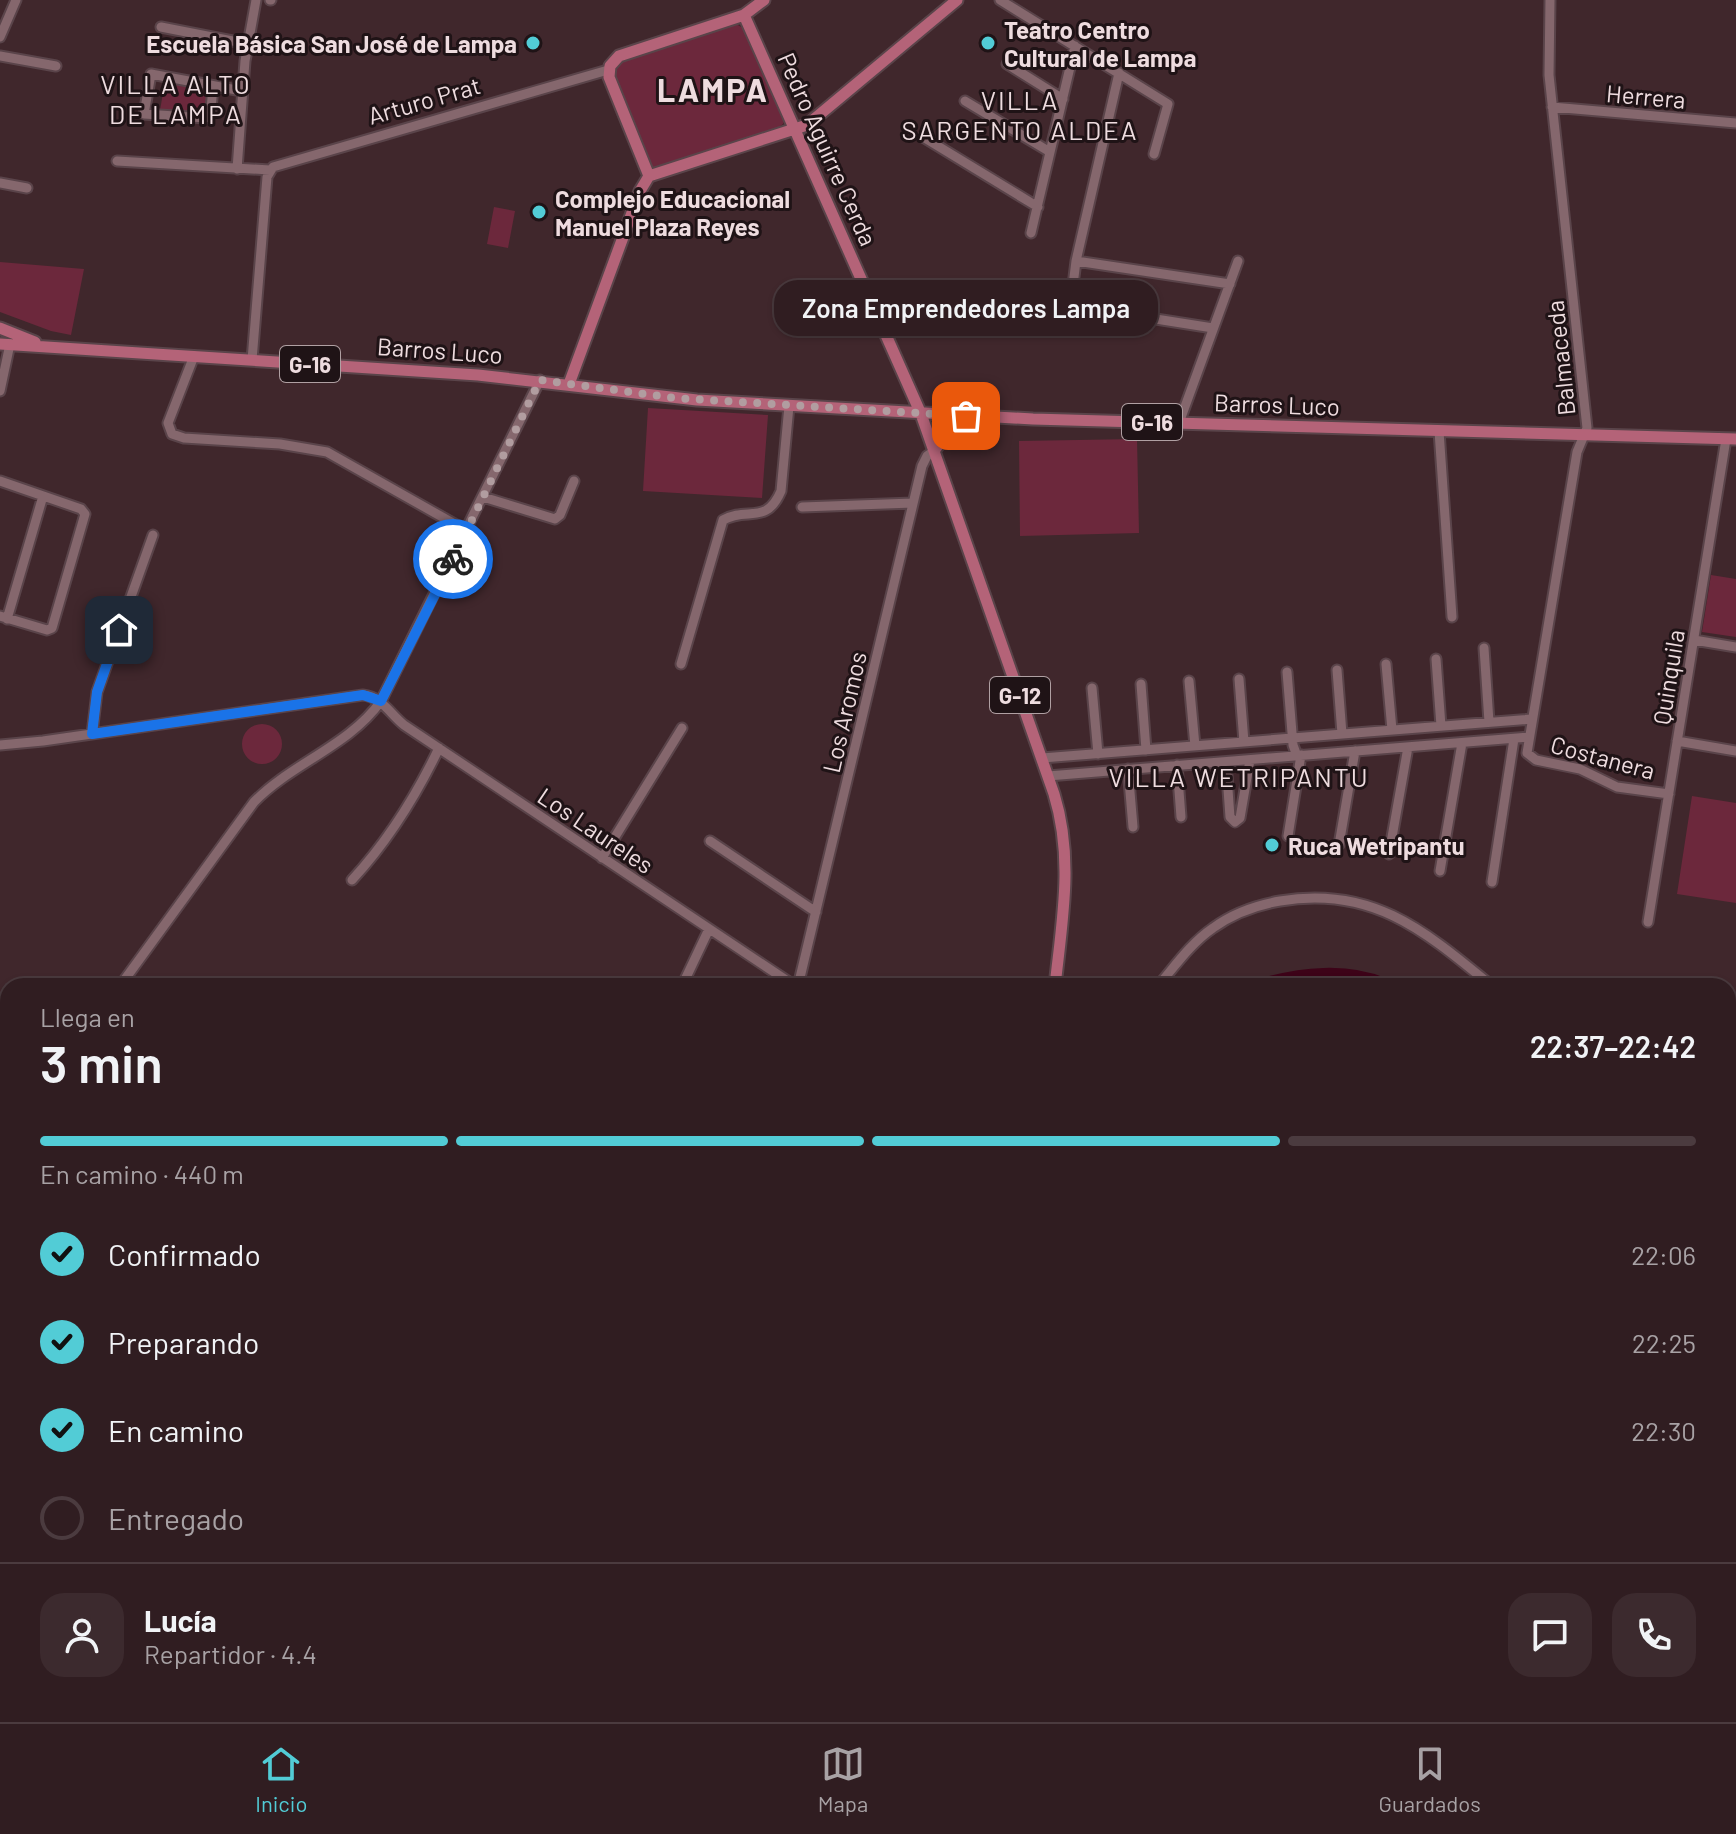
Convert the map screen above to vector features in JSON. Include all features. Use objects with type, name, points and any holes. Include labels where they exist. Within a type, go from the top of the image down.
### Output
[{"type":"main road","name":"Arturo Prat","points":[[608,70],[619,56],[744,15],[764,0]]},
{"type":"main road","points":[[569,384],[640,191],[649,176],[782,131],[795,130],[810,122],[957,0]]},
{"type":"main road","name":"Pedro Aguirre Cerda","points":[[744,15],[921,414],[1048,776],[1063,827],[1066,861],[1056,978]]},
{"type":"main road","points":[[608,70],[649,176]]},
{"type":"main road","name":"Barros Luco","points":[[0,328],[51,347]]},
{"type":"main road","name":"Barros Luco","points":[[5,344],[540,380],[675,398],[921,414],[1731,439]]},
{"type":"main road","points":[[934,451],[952,427],[966,416]]},
{"type":"street","points":[[237,169],[242,91],[256,0]]},
{"type":"street","points":[[1000,0],[1168,104],[1154,154]]},
{"type":"street","name":"Balmaceda","points":[[1528,755],[1577,452],[1587,425],[1548,62],[1550,0]]},
{"type":"street","points":[[0,37],[15,4],[1,3]]},
{"type":"street","points":[[161,27],[248,44]]},
{"type":"street","points":[[1031,233],[1075,46]]},
{"type":"street","points":[[0,56],[56,66]]},
{"type":"street","points":[[1007,64],[1063,99]]},
{"type":"street","name":"Arturo Prat","points":[[270,170],[277,165],[608,70]]},
{"type":"street","points":[[1119,73],[1076,261],[1071,301],[1105,311],[1213,328]]},
{"type":"street","points":[[213,86],[211,110],[206,118],[144,114],[151,74],[242,91]]},
{"type":"street","points":[[965,101],[1050,152]]},
{"type":"street","name":"Herrera","points":[[1552,107],[1736,123]]},
{"type":"street","points":[[923,137],[1038,207]]},
{"type":"street","points":[[117,161],[270,170],[252,360]]},
{"type":"street","points":[[0,183],[27,188]]},
{"type":"street","points":[[1076,261],[1230,284]]},
{"type":"street","points":[[1179,423],[1238,261]]},
{"type":"street","points":[[0,391],[5,344]]},
{"type":"street","points":[[194,356],[168,423],[172,434],[184,438],[280,444],[327,452],[467,531]]},
{"type":"street","points":[[126,978],[254,802],[274,784],[351,732],[367,719],[381,701],[540,380]]},
{"type":"street","points":[[681,664],[723,520],[761,514],[779,497],[783,483],[789,406]]},
{"type":"street","points":[[1439,431],[1452,617]]},
{"type":"street","name":"Quinquila","points":[[1648,922],[1694,640],[1731,439]]},
{"type":"street","name":"Los Aromos","points":[[798,978],[923,462],[934,451]]},
{"type":"street","points":[[483,497],[555,519],[560,515],[574,481]]},
{"type":"street","points":[[1,484],[43,496],[81,509],[85,514],[49,630],[4,618],[43,496]]},
{"type":"street","points":[[802,507],[913,503]]},
{"type":"street","points":[[92,730],[97,692],[153,535]]},
{"type":"street","points":[[1694,640],[1736,647]]},
{"type":"street","points":[[1484,648],[1489,722]]},
{"type":"street","points":[[1436,659],[1441,726]]},
{"type":"street","points":[[1386,664],[1392,730]]},
{"type":"street","points":[[1337,670],[1342,734]]},
{"type":"street","points":[[1287,672],[1294,748],[1299,756],[1288,836]]},
{"type":"street","points":[[1239,679],[1244,742]]},
{"type":"street","points":[[1189,681],[1195,746]]},
{"type":"street","points":[[1141,684],[1146,750]]},
{"type":"street","points":[[1090,772],[1093,754],[1092,688]]},
{"type":"street","points":[[0,745],[363,695],[381,701]]},
{"type":"street","name":"Los Laureles","points":[[381,701],[397,719],[439,748],[605,854],[784,978]]},
{"type":"street","points":[[1042,758],[1532,719]]},
{"type":"street","points":[[1492,882],[1510,739],[1504,721]]},
{"type":"street","name":"Los Laureles","points":[[605,854],[682,728]]},
{"type":"street","points":[[1048,776],[1529,737]]},
{"type":"street","points":[[1281,739],[1285,747],[1283,757]]},
{"type":"street","name":"Costanera","points":[[1677,741],[1736,751]]},
{"type":"street","points":[[1440,871],[1462,743]]},
{"type":"street","points":[[1389,854],[1408,747]]},
{"type":"street","points":[[352,880],[371,860],[410,804],[439,748]]},
{"type":"street","points":[[1339,845],[1355,751]]},
{"type":"street","name":"Costanera","points":[[1528,755],[1536,760],[1580,769],[1617,787],[1669,794]]},
{"type":"street","points":[[1226,762],[1230,817],[1235,822],[1240,818],[1250,760]]},
{"type":"street","points":[[1177,765],[1181,817]]},
{"type":"street","points":[[1128,769],[1133,827]]},
{"type":"street","points":[[710,841],[816,912]]},
{"type":"street","points":[[1165,978],[1213,928],[1257,905],[1298,898],[1337,897],[1373,905],[1405,922],[1445,947],[1482,978]]},
{"type":"street","points":[[686,978],[709,929]]},
{"type":"shaded area","points":[[736,24],[743,28],[785,119],[783,124],[656,169],[649,168],[613,76],[614,68],[618,62]]},
{"type":"shaded area","points":[[165,82],[207,90],[206,112],[160,110]]},
{"type":"shaded area","points":[[494,207],[515,211],[508,248],[487,244]]},
{"type":"shaded area","points":[[0,262],[84,269],[71,335],[0,312]]},
{"type":"shaded area","points":[[648,408],[768,415],[762,498],[643,491]]},
{"type":"shaded area","points":[[1137,439],[1139,533],[1020,536],[1019,441]]},
{"type":"shaded area","points":[[1711,575],[1736,579],[1736,637],[1702,632]]},
{"type":"shaded area","points":[[262,724],[276,730],[282,744],[276,758],[262,764],[248,758],[242,744],[248,730]]},
{"type":"shaded area","points":[[1692,796],[1736,803],[1736,903],[1677,894]]},
{"type":"waterway","points":[[1303,978],[1355,978]]},
{"type":"way so far","points":[[453,559],[540,380],[675,398],[966,416]]},
{"type":"place","name":"Escuela Básica San José de Lampa","points":[[533,43]]},
{"type":"place","name":"Teatro Centro Cultural de Lampa","points":[[988,43]]},
{"type":"place","name":"Complejo Educacional Manuel Plaza Reyes","points":[[539,212]]},
{"type":"place","name":"Zona Emprendedores Lampa","points":[[966,416]]},
{"type":"place","name":"Ruca Wetripantu","points":[[1272,845]]},
{"type":"district","name":"LAMPA","points":[[713,89]]},
{"type":"district","name":"VILLA ALTO DE LAMPA","points":[[176,98]]},
{"type":"district","name":"VILLA SARGENTO ALDEA","points":[[1020,114]]},
{"type":"district","name":"VILLA WETRIPANTU","points":[[1239,776]]},
{"type":"route","points":[[119,630],[97,692],[92,734],[363,695],[381,701],[453,559]]}]
